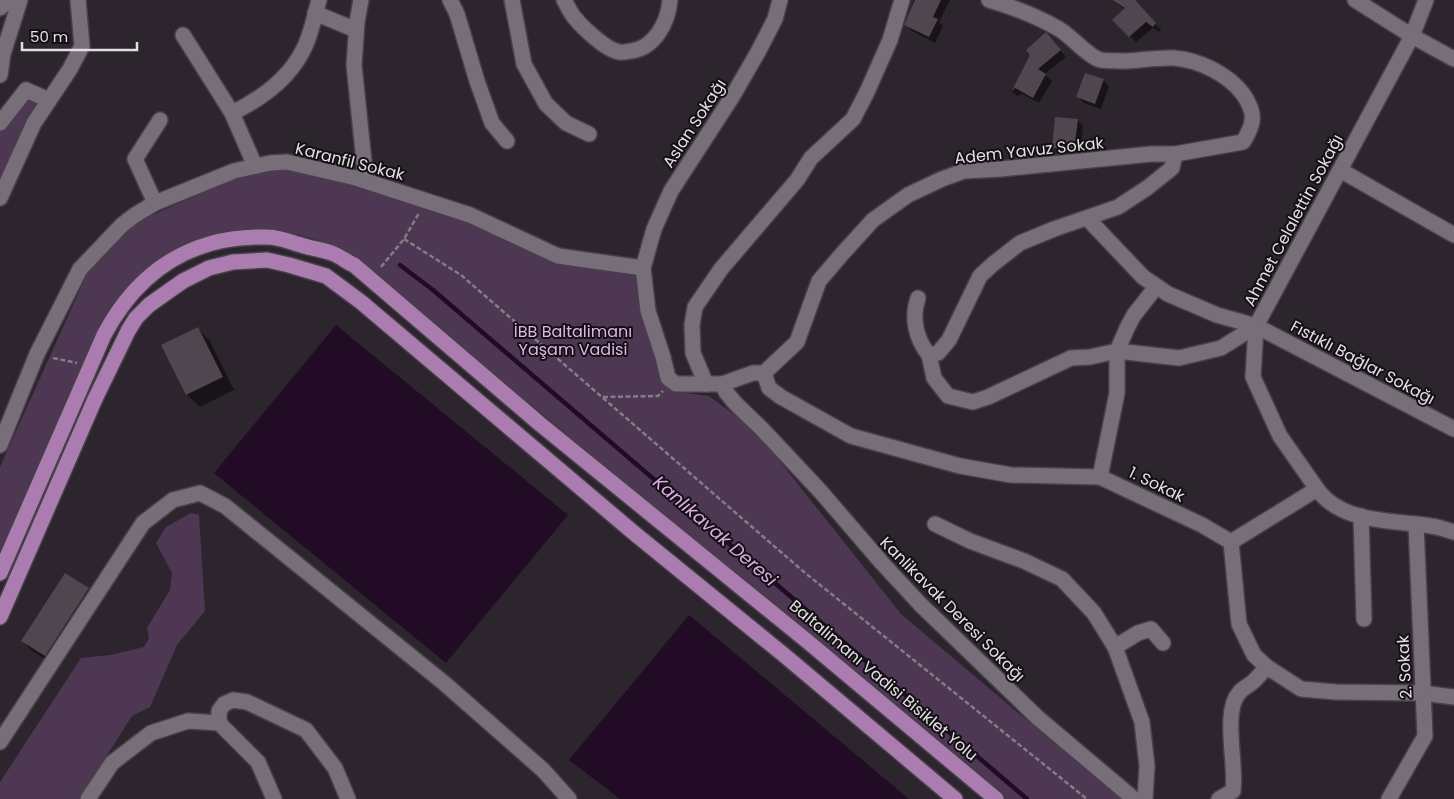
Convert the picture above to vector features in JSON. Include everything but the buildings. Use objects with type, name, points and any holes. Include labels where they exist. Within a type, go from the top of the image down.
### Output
[{"type":"main road","points":[[0,573],[90,366],[114,317],[137,287],[156,270],[208,244],[235,239],[268,237],[277,239],[334,254],[354,265],[540,424],[785,623],[996,799]]},
{"type":"main road","points":[[0,617],[95,399],[136,318],[161,296],[183,281],[209,268],[233,262],[267,260],[326,276],[361,302],[634,533],[784,655],[955,799]]},
{"type":"street","points":[[0,8],[10,0]]},
{"type":"street","points":[[0,74],[3,54],[20,0]]},
{"type":"street","points":[[1,191],[34,123],[70,69],[82,46],[78,0]]},
{"type":"street","points":[[361,0],[356,30],[354,65],[366,180]]},
{"type":"street","points":[[450,0],[457,14],[492,123],[507,141]]},
{"type":"street","points":[[512,0],[524,64],[546,104],[566,123],[589,134]]},
{"type":"street","points":[[564,0],[573,16],[604,44],[619,52],[639,50],[650,44],[659,32],[669,9],[670,0]]},
{"type":"street","name":"Aslan Sokağı","points":[[643,268],[659,215],[671,190],[732,97],[758,52],[775,20],[780,0]]},
{"type":"street","points":[[706,384],[693,353],[692,324],[695,307],[721,269],[797,180],[811,158],[853,119],[890,40],[902,0]]},
{"type":"street","name":"Adem Yavuz Sokak","points":[[764,373],[797,342],[819,281],[873,220],[908,195],[964,171],[1151,154],[1175,154],[1243,142],[1250,132],[1254,115],[1248,101],[1226,78],[1200,64],[1173,58],[1132,61],[1098,60],[1060,29],[1021,10],[989,0]]},
{"type":"street","points":[[1355,0],[1412,36],[1454,59]]},
{"type":"street","name":"Ahmet Celalettin Sokağı","points":[[918,298],[915,326],[921,345],[929,355],[934,378],[948,396],[973,402],[988,397],[1071,358],[1090,357],[1117,351],[1179,358],[1222,348],[1256,326],[1412,36],[1426,0]]},
{"type":"street","points":[[232,114],[254,103],[290,73],[306,44],[317,6],[356,30]]},
{"type":"street","points":[[183,34],[232,114],[256,166]]},
{"type":"street","points":[[0,124],[26,90],[49,100]]},
{"type":"street","points":[[155,203],[134,159],[160,120]]},
{"type":"street","points":[[929,355],[938,353],[948,340],[980,276],[993,264],[1020,244],[1118,207],[1147,188],[1172,168],[1175,154]]},
{"type":"street","name":"Karanfil Sokak","points":[[0,444],[37,354],[80,268],[122,225],[155,203],[234,171],[287,162],[366,180],[470,215],[558,256],[643,268]]},
{"type":"street","points":[[1340,170],[1454,235]]},
{"type":"street","name":"Fıstıklı Bağlar Sokağı","points":[[1087,218],[1142,277],[1156,287],[1183,302],[1217,315],[1256,326],[1454,429]]},
{"type":"street","points":[[643,268],[648,311],[668,378],[672,382],[676,384],[722,384],[753,373],[764,373]]},
{"type":"street","points":[[1100,477],[1117,393],[1117,351],[1130,322],[1156,287]]},
{"type":"street","points":[[1256,326],[1252,376],[1280,436],[1324,500],[1344,511],[1361,516],[1432,526],[1454,532]]},
{"type":"street","name":"1. Sokak","points":[[764,373],[769,388],[781,397],[851,436],[960,466],[1011,475],[1100,477],[1202,525],[1231,542]]},
{"type":"street","name":"Kanlikavak Deresi Sokağı","points":[[722,384],[730,397],[821,492],[920,604],[1038,718],[1134,799]]},
{"type":"street","points":[[1317,489],[1231,542],[1239,624],[1254,655],[1267,667],[1300,689],[1336,692],[1422,693],[1454,696]]},
{"type":"street","points":[[0,742],[143,523],[173,500],[200,493],[225,506],[444,683],[543,770],[569,799]]},
{"type":"street","points":[[1361,516],[1364,619]]},
{"type":"street","points":[[935,524],[970,541],[1024,561],[1062,579],[1094,613],[1115,647],[1142,722],[1147,766],[1145,799]]},
{"type":"street","name":"2. Sokak","points":[[1389,799],[1425,736],[1416,524]]},
{"type":"street","points":[[1115,647],[1138,633],[1151,629],[1163,643]]},
{"type":"street","points":[[1219,799],[1233,792],[1235,780],[1231,731],[1232,711],[1238,693],[1253,682],[1267,667]]},
{"type":"street","points":[[219,723],[219,711],[224,704],[233,700],[247,702],[306,730],[335,768],[348,799]]},
{"type":"street","points":[[88,799],[112,763],[151,733],[188,721],[219,723],[258,762],[274,799]]},
{"type":"path","points":[[370,280],[404,239],[426,200]]},
{"type":"path","points":[[404,239],[461,275],[804,572],[1087,799]]},
{"type":"path","points":[[37,354],[90,366]]},
{"type":"path","points":[[602,397],[658,396],[672,382]]},
{"type":"green space","points":[[27,94],[40,101],[0,184],[0,131]]},
{"type":"green space","name":"İBB Baltalimanı Yaşam Vadisi","points":[[290,168],[638,273],[641,304],[670,391],[709,396],[755,430],[901,614],[1029,722],[1128,799],[1005,799],[360,263],[336,247],[319,240],[295,234],[265,230],[236,231],[210,236],[184,246],[161,260],[139,277],[102,322],[0,554],[0,467],[87,274],[107,251],[141,220],[247,173]]},
{"type":"green space","points":[[191,513],[199,515],[205,611],[177,645],[150,707],[132,716],[79,799],[0,799],[0,783],[2,779],[81,658],[110,655],[144,647],[149,638],[147,628],[170,590],[172,573],[156,543],[166,527]]},
{"type":"shaded area","points":[[336,325],[568,515],[446,663],[214,473]]},
{"type":"shaded area","points":[[689,615],[909,799],[620,799],[569,760]]},
{"type":"waterway","name":"Kanlıkavak Deresi","points":[[400,265],[433,290],[1027,799]]}]
